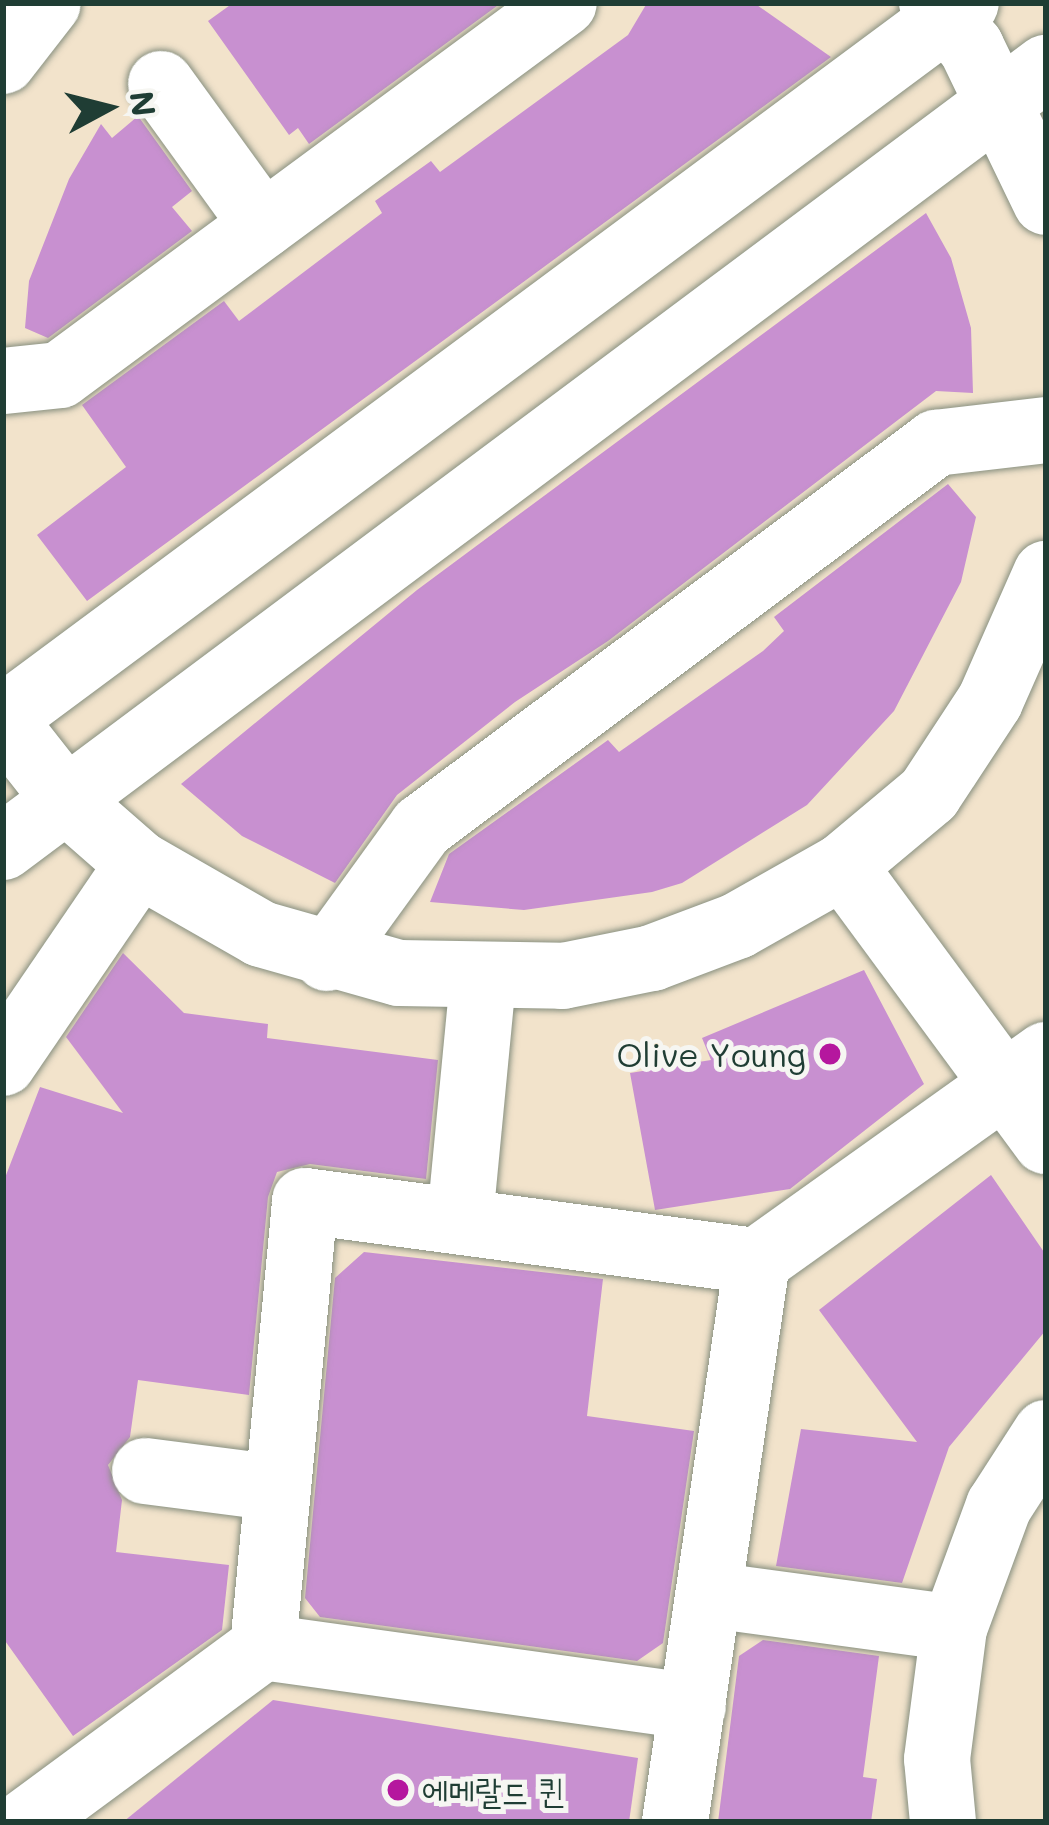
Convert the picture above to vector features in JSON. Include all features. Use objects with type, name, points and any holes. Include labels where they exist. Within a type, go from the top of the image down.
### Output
[{"type":"street","points":[[3,61],[48,3]]},
{"type":"street","points":[[3,381],[60,375],[564,3]]},
{"type":"street","points":[[1046,202],[1024,85],[948,8],[3,719],[66,800],[139,864],[197,903],[327,958],[482,980],[563,976],[652,958],[737,926],[842,866],[929,794],[990,701],[1046,574]]},
{"type":"street","points":[[161,84],[263,226]]},
{"type":"street","points":[[3,847],[1024,85]]},
{"type":"street","points":[[327,958],[422,827],[936,442],[1046,430]]},
{"type":"street","points":[[3,1063],[139,864]]},
{"type":"street","points":[[842,866],[1026,1070],[1046,1141]]},
{"type":"street","points":[[460,1219],[482,980]]},
{"type":"street","points":[[263,1648],[305,1201],[757,1261],[1026,1070]]},
{"type":"street","points":[[675,1822],[757,1261]]},
{"type":"street","points":[[943,1822],[937,1759],[954,1628],[999,1506],[1046,1433]]},
{"type":"street","points":[[146,1471],[278,1488]]},
{"type":"street","points":[[711,1594],[954,1628]]},
{"type":"street","points":[[26,1822],[263,1648],[693,1707]]},
{"type":"building","points":[[233,3],[501,3],[309,144],[298,128],[289,135],[208,21]]},
{"type":"building","points":[[647,3],[754,3],[831,57],[87,601],[37,535],[126,467],[82,405],[224,301],[239,321],[382,213],[375,201],[431,161],[440,172],[628,35]]},
{"type":"building","points":[[138,116],[192,191],[172,207],[192,231],[48,338],[25,328],[29,281],[69,179],[101,124],[112,138]]},
{"type":"building","points":[[926,213],[951,258],[971,328],[973,393],[936,391],[608,641],[515,702],[397,795],[335,883],[242,836],[181,784],[417,590]]},
{"type":"building","points":[[948,484],[976,517],[961,582],[894,711],[807,805],[682,883],[652,892],[524,910],[430,902],[449,854],[608,740],[619,752],[763,651],[784,631],[774,617]]},
{"type":"building","points":[[123,953],[184,1013],[268,1024],[267,1038],[438,1060],[426,1179],[310,1164],[277,1172],[268,1197],[249,1395],[138,1380],[130,1437],[108,1465],[122,1500],[116,1552],[229,1565],[222,1630],[73,1736],[3,1638],[3,1183],[40,1087],[123,1113],[66,1037]]},
{"type":"building","points":[[864,970],[924,1084],[790,1189],[655,1210],[630,1073],[711,1060],[702,1038]]},
{"type":"building","points":[[991,1175],[1046,1255],[1046,1330],[949,1447],[902,1583],[776,1566],[801,1429],[917,1442],[819,1310]]},
{"type":"building","points":[[364,1252],[603,1279],[587,1416],[694,1431],[663,1643],[637,1661],[320,1617],[305,1598],[335,1278]]},
{"type":"building","points":[[763,1640],[879,1656],[863,1777],[877,1779],[871,1822],[718,1822],[739,1656]]},
{"type":"building","name":"에메랄드 퀸","points":[[273,1700],[638,1758],[629,1822],[123,1822]]},
{"type":"place","name":"Olive Young","points":[[830,1054]]},
{"type":"place","name":"에메랄드 퀸","points":[[398,1790]]}]
